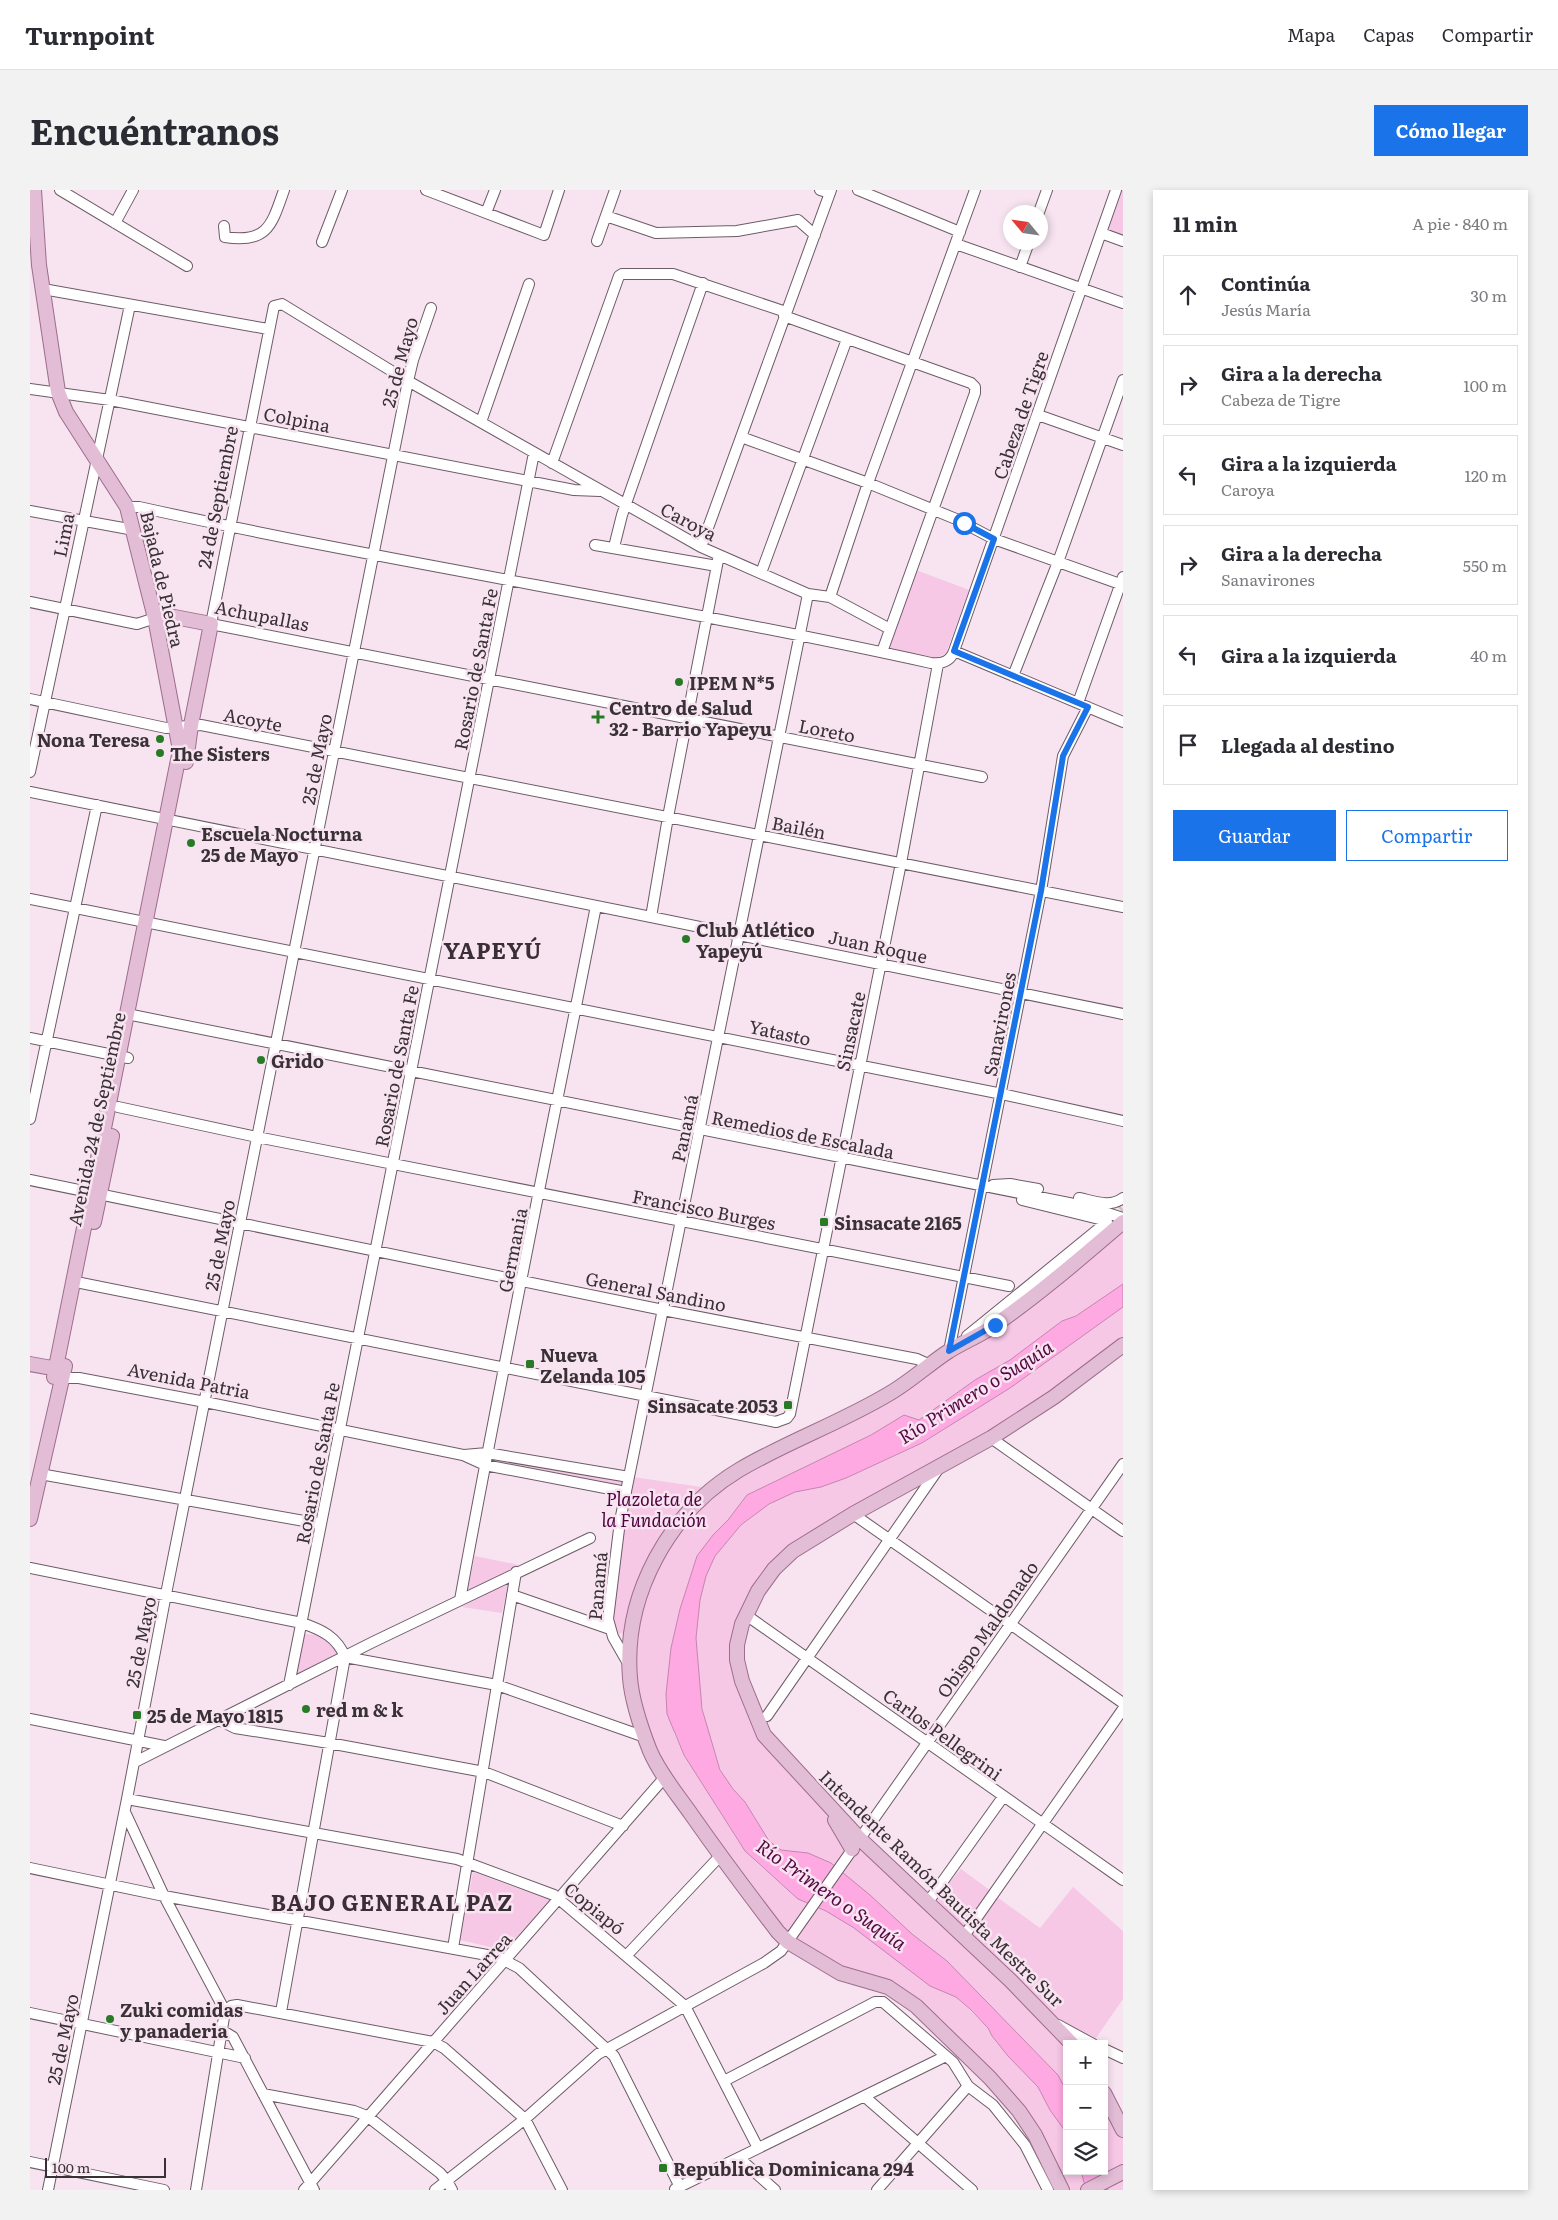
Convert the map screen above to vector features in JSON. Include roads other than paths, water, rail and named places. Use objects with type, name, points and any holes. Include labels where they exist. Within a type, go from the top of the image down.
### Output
[{"type":"main road","name":"Bajada de Piedra","points":[[34,190],[43,289],[58,392],[63,406],[127,507],[155,618],[177,727]]},
{"type":"main road","name":"Achupallas","points":[[155,618],[164,615],[211,624]]},
{"type":"main road","name":"24 de Septiembre","points":[[191,725],[211,624]]},
{"type":"main road","name":"Avenida 24 de Septiembre","points":[[30,1519],[191,725]]},
{"type":"main road","name":"Avenida 24 de Septiembre","points":[[171,820],[180,758],[177,727]]},
{"type":"main road","name":"Avenida 24 de Septiembre","points":[[59,1370],[81,1284],[95,1192],[118,1108],[123,1057]]},
{"type":"main road","points":[[1062,2190],[1035,2135],[1019,2110],[990,2078],[916,2006],[888,1988],[840,1973],[788,1942],[778,1932],[720,1856],[653,1757],[634,1704],[629,1665],[634,1619],[648,1573],[674,1528],[697,1501],[740,1470],[880,1399],[949,1351],[995,1325],[1123,1222]]},
{"type":"main road","name":"Intendente Ramón Bautista Mestre Sur","points":[[1068,2040],[928,1902],[852,1849],[822,1798],[766,1738],[757,1723],[742,1682],[737,1660],[739,1633],[761,1586],[781,1561],[811,1539],[853,1514],[991,1438],[1054,1397],[1122,1348]]},
{"type":"main road","name":"Avenida Patria","points":[[30,1364],[59,1370]]},
{"type":"main road","name":"Avenida Patria","points":[[30,1372],[59,1370]]},
{"type":"main road","points":[[1108,2101],[1123,2130]]},
{"type":"main road","points":[[1088,2190],[1123,2172]]},
{"type":"street","points":[[60,190],[187,266]]},
{"type":"street","points":[[115,223],[132,190]]},
{"type":"street","points":[[224,226],[225,237],[231,238],[248,238],[264,232],[273,221],[284,190]]},
{"type":"street","points":[[322,242],[342,190]]},
{"type":"street","points":[[427,190],[544,235],[559,190]]},
{"type":"street","points":[[486,213],[495,190]]},
{"type":"street","points":[[597,241],[615,190]]},
{"type":"street","points":[[858,190],[960,232]]},
{"type":"street","points":[[830,597],[868,483],[975,190]]},
{"type":"street","points":[[1043,205],[1048,190]]},
{"type":"street","name":"Cabeza de Tigre","points":[[954,651],[1116,190]]},
{"type":"street","points":[[701,547],[815,235],[827,191]]},
{"type":"street","points":[[606,216],[656,233],[737,231],[798,220],[815,235]]},
{"type":"street","points":[[1101,233],[1123,241]]},
{"type":"street","points":[[956,244],[1123,302]]},
{"type":"street","points":[[1020,267],[1026,250]]},
{"type":"street","points":[[552,463],[618,278],[622,274],[667,273],[703,283],[847,339],[971,383],[975,387],[975,393],[882,652]]},
{"type":"street","points":[[614,548],[626,505],[703,283]]},
{"type":"street","points":[[481,422],[529,284]]},
{"type":"street","points":[[43,289],[268,329]]},
{"type":"street","name":"Caroya","points":[[274,306],[282,304],[408,380],[701,547],[808,594],[830,597],[890,628]]},
{"type":"street","name":"Lima","points":[[30,772],[82,520],[130,305]]},
{"type":"street","name":"24 de Septiembre","points":[[211,624],[274,306]]},
{"type":"street","name":"25 de Mayo","points":[[48,2190],[408,380],[431,308]]},
{"type":"street","points":[[761,573],[847,339]]},
{"type":"street","points":[[1013,676],[1058,562],[1123,380]]},
{"type":"street","name":"Colpina","points":[[30,389],[110,400],[529,482],[574,490],[601,491]]},
{"type":"street","points":[[1038,415],[1123,445]]},
{"type":"street","points":[[741,438],[868,483],[956,519],[994,539],[1122,582]]},
{"type":"street","name":"Rosario de Santa Fe","points":[[289,1685],[534,453]]},
{"type":"street","points":[[127,507],[139,507],[231,528],[707,617],[938,664],[949,660],[954,651],[1123,722]]},
{"type":"street","points":[[30,511],[134,530]]},
{"type":"street","points":[[595,545],[717,566]]},
{"type":"street","points":[[651,916],[668,817],[719,555]]},
{"type":"street","name":"Sanavirones","points":[[949,1351],[1002,1094],[1041,891],[1063,756],[1083,705],[1122,582]]},
{"type":"street","name":"Panamá","points":[[629,1665],[610,1630],[608,1610],[620,1521],[808,594]]},
{"type":"street","name":"Achupallas","points":[[30,602],[137,624],[155,618]]},
{"type":"street","name":"Achupallas","points":[[211,624],[489,681]]},
{"type":"street","name":"Sinsacate","points":[[646,1395],[782,1422],[790,1414],[901,863],[938,664]]},
{"type":"street","name":"Loreto","points":[[489,681],[982,777]]},
{"type":"street","name":"Acoyte","points":[[30,699],[166,728],[201,725],[470,778]]},
{"type":"street","name":"Bailén","points":[[470,778],[1123,907]]},
{"type":"street","name":"Juan Roque","points":[[30,792],[450,878],[651,916],[1123,1014]]},
{"type":"street","points":[[30,1120],[97,805]]},
{"type":"street","name":"Yatasto","points":[[30,899],[576,1007],[1002,1094],[1123,1121]]},
{"type":"street","name":"Germania","points":[[460,1600],[487,1453],[506,1368],[596,906]]},
{"type":"street","name":"Remedios de Escalada","points":[[132,1015],[1089,1207],[1123,1218]]},
{"type":"street","points":[[30,1038],[123,1057]]},
{"type":"street","name":"Francisco Burges","points":[[118,1108],[1010,1286]]},
{"type":"street","name":"General Sandino","points":[[30,1180],[663,1310],[918,1359],[930,1365]]},
{"type":"street","name":"Remedios de Escalada","points":[[982,1187],[1010,1184],[1111,1204],[1120,1201]]},
{"type":"street","name":"Remedios de Escalada","points":[[949,1351],[1107,1222],[1000,1194],[982,1187]]},
{"type":"street","points":[[81,1284],[646,1395]]},
{"type":"street","name":"Avenida Patria","points":[[59,1370],[79,1378],[463,1455]]},
{"type":"street","points":[[991,1438],[1123,1531]]},
{"type":"street","points":[[463,1455],[487,1453],[629,1477]]},
{"type":"street","points":[[463,1455],[485,1465],[626,1492]]},
{"type":"street","name":"Obispo Maldonado","points":[[435,2190],[449,2186],[607,2048],[774,1958],[797,1930],[1123,1464]]},
{"type":"street","points":[[767,1716],[940,1466]]},
{"type":"street","points":[[40,1474],[321,1524]]},
{"type":"street","points":[[853,1514],[1123,1703]]},
{"type":"street","points":[[134,1762],[516,1572],[590,1538]]},
{"type":"street","points":[[30,1568],[302,1623],[316,1628],[334,1639],[341,1646],[345,1657],[281,2012]]},
{"type":"street","points":[[453,1948],[516,1572]]},
{"type":"street","points":[[512,1594],[610,1630]]},
{"type":"street","name":"Carlos Pellegrini","points":[[746,1615],[1123,1880]]},
{"type":"street","points":[[345,1657],[497,1684],[646,1737]]},
{"type":"street","points":[[964,1936],[1123,1709]]},
{"type":"street","points":[[30,1720],[164,1746]]},
{"type":"street","points":[[220,1720],[234,1728],[329,1743],[484,1772],[623,1826]]},
{"type":"street","name":"Juan Larrea","points":[[309,2188],[367,2116],[507,1960],[665,1777]]},
{"type":"street","points":[[928,1902],[1003,1797]]},
{"type":"street","name":"Copiapó","points":[[127,1799],[468,1861],[560,1898],[685,2006],[758,2148]]},
{"type":"street","points":[[124,1812],[164,1896],[225,2011],[196,2190]]},
{"type":"street","points":[[627,1955],[720,1856]]},
{"type":"street","points":[[30,1868],[164,1896],[453,1948],[507,1960],[519,1968],[614,2056],[677,2189],[946,2056]]},
{"type":"street","points":[[724,2081],[875,2002],[883,2002],[953,2062],[968,2086],[994,2106],[1021,2140],[1048,2190]]},
{"type":"street","points":[[225,2011],[231,2006],[237,2005],[433,2042],[444,2048],[525,2119],[562,2190]]},
{"type":"street","points":[[30,2014],[245,2058]]},
{"type":"street","points":[[1047,2017],[1086,2040]]},
{"type":"street","points":[[223,2031],[234,2037],[309,2188]]},
{"type":"street","points":[[1108,2051],[1123,2058]]},
{"type":"street","points":[[877,2190],[968,2086]]},
{"type":"street","points":[[263,2094],[354,2111],[367,2116],[449,2186]]},
{"type":"street","points":[[864,2097],[972,2190]]},
{"type":"street","points":[[739,2158],[775,2190]]},
{"type":"street","points":[[30,2162],[164,2190]]},
{"type":"water","name":"Río Primero o Suquía","points":[[1123,1284],[1123,1307],[1010,1388],[922,1443],[846,1478],[821,1487],[795,1492],[769,1504],[741,1525],[715,1556],[706,1576],[700,1600],[696,1638],[702,1709],[720,1770],[745,1802],[769,1841],[781,1850],[808,1853],[831,1863],[870,1895],[912,1934],[947,1961],[1058,2075],[1063,2084],[1063,2128],[1050,2110],[1038,2087],[1008,2056],[988,2028],[971,2010],[956,1997],[930,1986],[854,1928],[826,1911],[798,1899],[745,1851],[684,1755],[667,1714],[666,1694],[671,1648],[680,1609],[697,1556],[747,1495],[871,1435],[904,1415],[919,1420],[975,1380],[1010,1360],[1062,1321],[1076,1316]]},
{"type":"water","points":[[1082,2175],[1102,2175],[1108,2190],[1086,2190]]},
{"type":"tunnel","points":[[1109,1220],[1123,1209]]},
{"type":"place","name":"IPEM N*5","points":[[679,682]]},
{"type":"place","name":"Centro de Salud 32 - Barrio Yapeyu","points":[[598,717]]},
{"type":"place","name":"Nona Teresa","points":[[160,739]]},
{"type":"place","name":"The Sisters","points":[[160,753]]},
{"type":"place","name":"Escuela Nocturna 25 de Mayo","points":[[191,843]]},
{"type":"place","name":"Club Atlético Yapeyú","points":[[686,939]]},
{"type":"place","name":"Grido","points":[[261,1060]]},
{"type":"place","name":"Sinsacate 2165","points":[[824,1222]]},
{"type":"place","name":"Nueva Zelanda 105","points":[[530,1364]]},
{"type":"place","name":"Sinsacate 2053","points":[[788,1405]]},
{"type":"place","name":"red m & k","points":[[306,1709]]},
{"type":"place","name":"25 de Mayo 1815","points":[[137,1715]]},
{"type":"place","name":"Zuki comidas y panaderia","points":[[110,2019]]},
{"type":"place","name":"Republica Dominicana 294","points":[[663,2168]]},
{"type":"district","name":"YAPEYÚ","points":[[493,949]]},
{"type":"district","name":"BAJO GENERAL PAZ","points":[[392,1901]]},
{"type":"park label","name":"Plazoleta de la Fundación","points":[[654,1508]]}]
